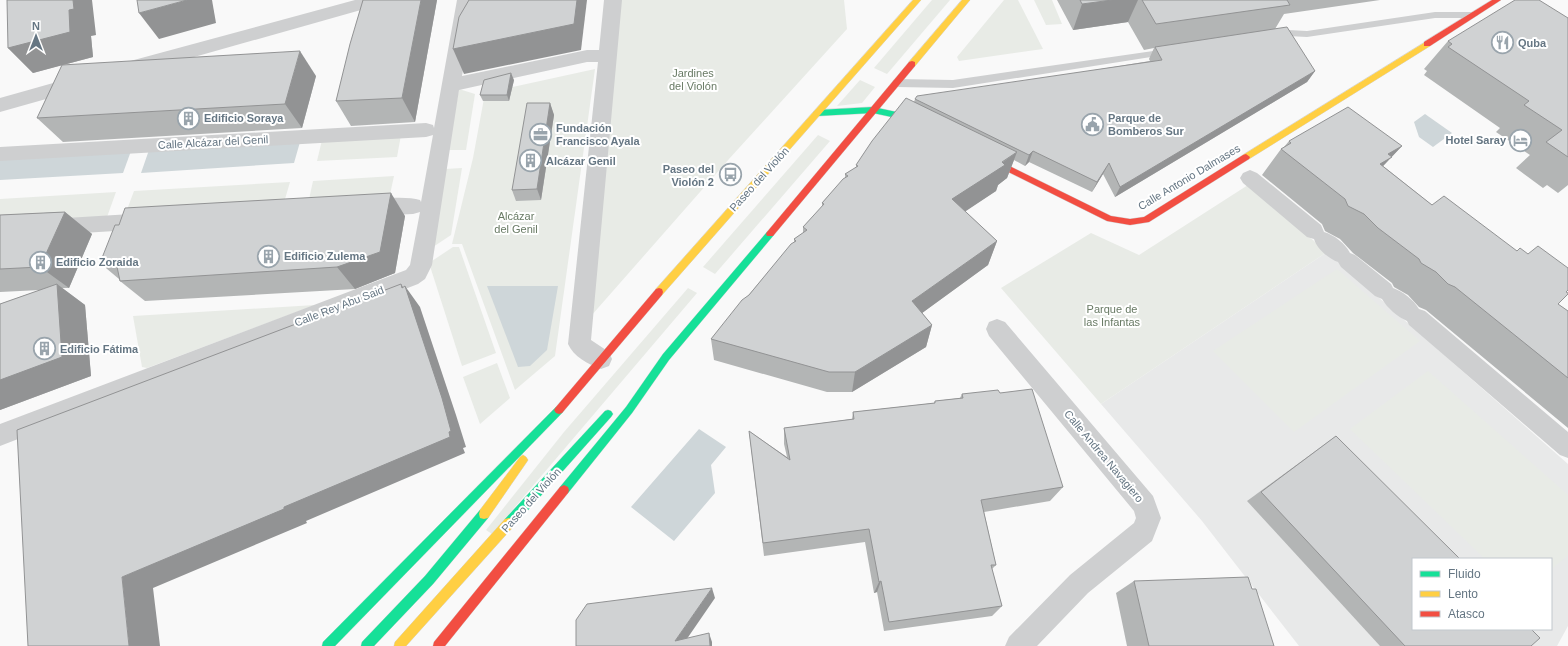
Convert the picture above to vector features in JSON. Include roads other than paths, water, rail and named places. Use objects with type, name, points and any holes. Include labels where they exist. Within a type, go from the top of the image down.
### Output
[{"type":"main road","name":"Paseo del Violón","points":[[327,646],[548,422],[601,359],[917,0]]},
{"type":"main road","name":"Paseo del Violón","points":[[438,646],[450,637],[624,416],[666,358],[966,0]]},
{"type":"main road","name":"Calle Antonio Dalmases","points":[[974,152],[1110,219],[1130,222],[1146,220],[1497,0]]},
{"type":"main road","points":[[817,113],[873,110],[903,116],[931,130]]},
{"type":"main road","name":"Paseo del Violón","points":[[634,388],[666,358]]},
{"type":"main road","name":"Paseo del Violón","points":[[399,646],[613,408]]},
{"type":"main road","name":"Paseo del Violón","points":[[366,646],[414,596],[501,494],[548,422]]},
{"type":"street","points":[[115,73],[376,0]]},
{"type":"street","name":"Calle Rey Abu Said","points":[[0,435],[413,278],[418,273],[421,265],[466,0]]},
{"type":"street","points":[[601,359],[579,344],[606,56],[613,0]]},
{"type":"street","points":[[451,85],[587,56],[606,56]]},
{"type":"street","points":[[0,105],[92,79]]},
{"type":"street","name":"Calle Alcázar del Genil","points":[[0,154],[426,130]]},
{"type":"street","points":[[1250,178],[1568,447]]},
{"type":"street","points":[[354,209],[413,206]]},
{"type":"street","points":[[0,230],[169,220]]},
{"type":"street","name":"Calle Andrea Navagiero","points":[[997,329],[1144,504],[1149,518],[1143,532],[1079,584],[1018,646]]},
{"type":"lane","points":[[1264,37],[1288,33],[1307,34],[1435,15],[1473,15]]},
{"type":"lane","points":[[897,83],[953,84],[1178,50]]},
{"type":"place","name":"Quba","points":[[1503,43]]},
{"type":"place","name":"Edificio Soraya","points":[[189,118]]},
{"type":"place","name":"Parque de Bomberos Sur","points":[[1093,124]]},
{"type":"place","name":"Fundación Francisco Ayala","points":[[540,134]]},
{"type":"place","name":"Hotel Saray","points":[[1521,140]]},
{"type":"place","name":"Alcázar Genil","points":[[531,161]]},
{"type":"place","name":"Paseo del Violón 2","points":[[730,175]]},
{"type":"place","name":"Edificio Zulema","points":[[268,256]]},
{"type":"place","name":"Edificio Zoraida","points":[[40,262]]},
{"type":"place","name":"Edificio Fátima","points":[[45,349]]},
{"type":"park label","name":"Jardines del Violón","points":[[693,79]]},
{"type":"park label","name":"Alcázar del Genil","points":[[516,222]]},
{"type":"park label","name":"Parque de las Infantas","points":[[1112,315]]}]
